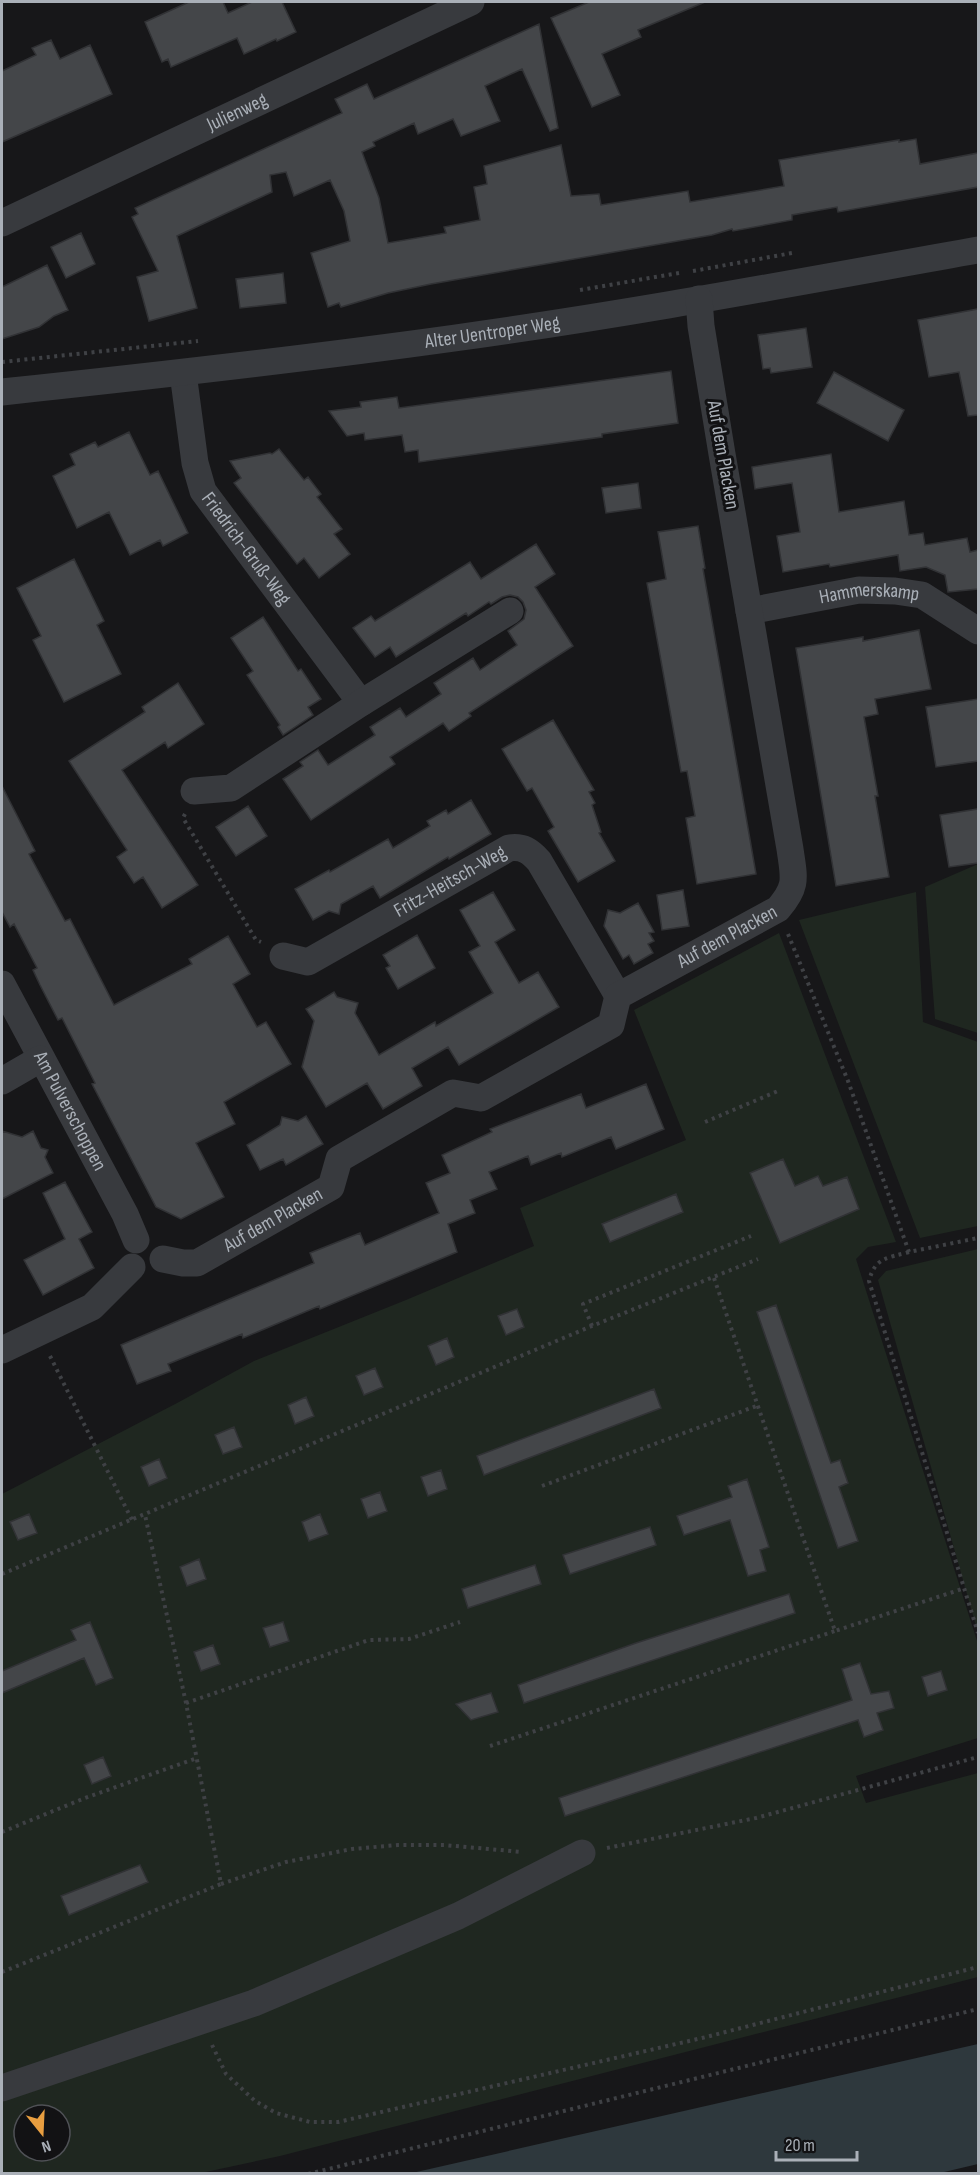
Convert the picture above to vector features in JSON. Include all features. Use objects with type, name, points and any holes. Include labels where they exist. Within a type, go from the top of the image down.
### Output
[{"type":"street","name":"Julienweg","points":[[2,223],[471,2]]},
{"type":"street","name":"Alter Uentroper Weg","points":[[2,392],[183,373],[456,338],[699,299],[978,250]]},
{"type":"street","name":"Auf dem Placken","points":[[163,1259],[197,1263],[331,1187],[339,1159],[453,1093],[481,1098],[611,1025],[618,996],[778,909],[790,895],[794,877],[710,378],[699,299]]},
{"type":"street","name":"Friedrich-Gruß-Weg","points":[[183,373],[195,463],[203,491],[361,703]]},
{"type":"street","name":"Hammerskamp","points":[[749,611],[860,590],[895,591],[922,595],[978,631]]},
{"type":"street","points":[[194,791],[231,788],[361,703],[510,611]]},
{"type":"street","name":"Fritz-Heitsch-Weg","points":[[283,956],[308,962],[509,848],[520,846],[531,852],[539,861],[618,996]]},
{"type":"street","name":"Am Pulverschoppen","points":[[2,984],[40,1059],[125,1214],[136,1239]]},
{"type":"street","points":[[2,1081],[40,1059]]},
{"type":"street","points":[[148,1238],[157,1241],[163,1251],[163,1259],[157,1270],[150,1273],[139,1272],[132,1267],[128,1254],[136,1239],[148,1238]]},
{"type":"street","points":[[2,1350],[92,1307],[132,1267]]},
{"type":"street","points":[[2,2088],[254,2002],[458,1916],[582,1853]]},
{"type":"path","points":[[571,291],[793,253]]},
{"type":"path","points":[[2,362],[208,340]]},
{"type":"path","points":[[194,791],[183,818],[256,940],[283,956]]},
{"type":"path","points":[[778,909],[848,1081],[909,1252]]},
{"type":"path","points":[[705,1122],[778,1091]]},
{"type":"path","points":[[592,1326],[583,1304],[751,1236]]},
{"type":"path","points":[[978,1238],[881,1260],[872,1269],[869,1281],[978,1633]]},
{"type":"path","points":[[2,1574],[592,1326],[758,1259]]},
{"type":"path","points":[[714,1278],[835,1631]]},
{"type":"path","points":[[39,1334],[132,1520]]},
{"type":"path","points":[[542,1486],[759,1405]]},
{"type":"path","points":[[145,1515],[186,1703],[221,1884]]},
{"type":"path","points":[[490,1746],[965,1588]]},
{"type":"path","points":[[186,1703],[369,1640],[409,1639],[460,1622]]},
{"type":"path","points":[[582,1853],[756,1818],[978,1757]]},
{"type":"path","points":[[2,1832],[85,1798],[197,1758]]},
{"type":"path","points":[[2,1972],[221,1884],[286,1862],[351,1849],[398,1845],[444,1845],[527,1852]]},
{"type":"path","points":[[200,2021],[226,2074],[255,2101],[276,2113],[298,2119],[310,2122],[338,2122],[702,2038],[978,1967]]},
{"type":"path","points":[[308,2174],[978,2009]]},
{"type":"shaded area","points":[[978,864],[978,1033],[935,1019],[925,887]]},
{"type":"shaded area","points":[[916,892],[923,1022],[978,1042],[978,1226],[920,1238],[799,920]]},
{"type":"shaded area","points":[[779,933],[896,1242],[868,1247],[856,1259],[978,1644],[978,1738],[856,1776],[866,1803],[978,1773],[978,1977],[280,2156],[201,2173],[2,2174],[2,1494],[254,1361],[534,1246],[520,1208],[686,1140],[634,1010]]},
{"type":"shaded area","points":[[978,1249],[978,1633],[878,1280],[886,1271]]},
{"type":"shaded area","points":[[978,2044],[978,2164],[940,2173],[412,2173]]},
{"type":"building","points":[[189,2],[223,2],[228,13],[252,2],[282,2],[296,32],[244,54],[237,38],[171,67],[168,59],[162,62],[145,22]]},
{"type":"building","points":[[589,2],[705,2],[638,30],[641,37],[602,54],[620,95],[592,107],[551,18]]},
{"type":"building","points":[[539,24],[558,128],[550,131],[522,69],[485,86],[500,121],[461,136],[453,119],[418,134],[414,123],[373,142],[375,146],[362,152],[379,198],[388,243],[446,233],[444,227],[480,220],[474,187],[487,184],[484,166],[561,145],[571,196],[599,194],[601,205],[688,191],[690,202],[784,186],[779,160],[916,139],[920,164],[978,153],[978,187],[838,212],[837,207],[792,215],[792,220],[431,284],[388,293],[341,307],[339,303],[328,307],[311,253],[350,241],[344,211],[330,180],[294,196],[286,172],[270,175],[272,192],[177,236],[197,308],[149,321],[137,277],[158,271],[132,217],[138,214],[135,208],[342,113],[335,99],[367,84],[374,99]]},
{"type":"building","points":[[51,40],[60,59],[90,45],[112,94],[2,142],[2,71],[36,55],[32,48]]},
{"type":"building","points":[[81,233],[95,264],[66,278],[51,247]]},
{"type":"building","points":[[47,265],[68,310],[54,316],[39,327],[2,339],[2,287]]},
{"type":"building","points":[[283,273],[286,303],[240,308],[236,279]]},
{"type":"building","points":[[978,309],[978,415],[968,416],[959,372],[929,377],[918,320]]},
{"type":"building","points":[[806,328],[812,367],[771,373],[770,368],[763,369],[758,335]]},
{"type":"building","points":[[671,371],[678,423],[602,434],[602,437],[419,462],[418,450],[405,452],[402,435],[365,440],[364,433],[347,436],[329,411],[361,407],[360,402],[397,397],[399,408]]},
{"type":"building","points":[[834,372],[904,410],[888,441],[817,403]]},
{"type":"building","points":[[129,432],[150,475],[158,471],[188,533],[163,546],[160,540],[130,555],[109,512],[77,528],[53,476],[75,465],[70,454],[95,442],[98,447]]},
{"type":"building","points":[[279,449],[304,480],[308,477],[321,494],[317,497],[342,529],[334,534],[350,554],[319,578],[304,558],[297,564],[234,483],[241,478],[230,461],[272,454]]},
{"type":"building","points":[[831,454],[839,512],[904,501],[909,535],[923,533],[925,545],[967,538],[970,552],[978,550],[978,589],[948,592],[945,575],[926,567],[900,571],[898,555],[830,567],[829,564],[783,572],[777,536],[800,532],[792,483],[755,489],[752,467]]},
{"type":"building","points":[[638,483],[641,508],[606,513],[602,488]]},
{"type":"building","points":[[698,526],[705,568],[703,569],[756,874],[697,884],[686,818],[695,816],[687,771],[681,772],[647,583],[666,579],[658,532]]},
{"type":"building","points":[[536,544],[555,574],[535,587],[573,646],[469,713],[471,716],[449,731],[443,723],[390,757],[395,764],[311,820],[283,779],[303,766],[300,762],[318,750],[328,765],[375,735],[370,727],[400,708],[406,717],[441,694],[434,683],[473,658],[480,670],[517,645],[508,631],[524,619],[526,610],[518,597],[510,595],[502,597],[491,604],[489,602],[468,616],[466,613],[396,657],[390,647],[375,657],[353,628],[371,616],[375,621],[470,562],[481,579]]},
{"type":"building","points":[[74,559],[104,621],[97,625],[121,674],[64,702],[33,640],[41,636],[17,588]]},
{"type":"building","points":[[263,617],[298,671],[301,669],[321,699],[308,707],[313,715],[283,735],[278,727],[280,725],[247,675],[253,671],[231,638]]},
{"type":"building","points":[[919,630],[931,689],[875,699],[878,714],[864,717],[889,877],[836,886],[796,648],[863,637],[863,641]]},
{"type":"building","points":[[178,683],[204,724],[168,748],[165,742],[122,770],[198,885],[162,908],[143,877],[134,883],[117,857],[127,850],[69,761],[145,712],[142,707]]},
{"type":"building","points":[[978,699],[978,761],[936,767],[926,707]]},
{"type":"building","points":[[553,720],[594,790],[589,792],[595,803],[592,805],[601,832],[599,833],[615,861],[578,882],[548,831],[554,827],[532,788],[527,791],[502,749]]},
{"type":"building","points":[[2,786],[35,851],[29,854],[65,921],[70,919],[114,1005],[192,964],[189,959],[228,936],[250,974],[233,984],[257,1027],[266,1022],[291,1064],[224,1102],[235,1124],[196,1143],[224,1197],[181,1219],[156,1207],[92,1084],[95,1083],[62,1018],[58,1020],[40,985],[33,970],[37,968],[14,924],[10,927],[2,912]]},
{"type":"building","points":[[471,800],[491,834],[380,898],[373,886],[341,904],[339,914],[329,911],[313,920],[295,889],[388,839],[393,848],[430,826],[427,821],[446,810],[448,814]]},
{"type":"building","points":[[248,806],[267,836],[236,856],[216,827]]},
{"type":"building","points":[[978,809],[978,863],[949,867],[940,815]]},
{"type":"building","points":[[683,890],[689,926],[662,930],[657,895]]},
{"type":"building","points":[[493,892],[515,930],[495,942],[519,983],[538,972],[559,1007],[459,1065],[448,1047],[412,1068],[422,1086],[383,1109],[367,1083],[326,1107],[302,1067],[314,1021],[306,1009],[334,992],[337,997],[358,1003],[355,1013],[379,1055],[435,1022],[436,1026],[493,993],[469,952],[480,946],[460,910]]},
{"type":"building","points":[[638,903],[654,932],[649,933],[654,941],[648,944],[653,953],[634,964],[629,955],[623,959],[604,926],[608,910],[620,913]]},
{"type":"building","points":[[417,935],[435,968],[398,989],[386,968],[390,966],[383,955]]},
{"type":"building","points":[[646,1084],[664,1129],[616,1149],[611,1137],[562,1157],[561,1153],[531,1165],[528,1156],[489,1172],[497,1189],[470,1200],[475,1213],[448,1224],[457,1252],[320,1309],[319,1306],[243,1338],[242,1334],[168,1364],[171,1371],[137,1384],[121,1345],[314,1263],[310,1253],[360,1233],[365,1245],[439,1213],[426,1183],[450,1173],[442,1155],[492,1132],[490,1129],[581,1094],[586,1108]]},
{"type":"building","points":[[306,1116],[323,1144],[286,1165],[283,1159],[260,1170],[247,1145],[280,1125],[282,1117],[298,1121]]},
{"type":"building","points":[[2,1131],[22,1137],[33,1131],[41,1148],[48,1150],[45,1157],[53,1173],[2,1199]]},
{"type":"building","points":[[783,1159],[795,1186],[818,1176],[823,1186],[847,1177],[859,1209],[780,1243],[750,1173]]},
{"type":"building","points":[[65,1182],[92,1232],[79,1239],[94,1268],[43,1295],[24,1260],[65,1239],[43,1193]]},
{"type":"building","points":[[676,1194],[683,1212],[610,1242],[602,1224]]},
{"type":"building","points":[[776,1305],[831,1463],[840,1460],[848,1483],[839,1487],[858,1541],[838,1548],[757,1312]]},
{"type":"building","points":[[517,1309],[524,1327],[506,1335],[498,1316]]},
{"type":"building","points":[[447,1338],[454,1357],[436,1365],[428,1346]]},
{"type":"building","points":[[375,1368],[383,1387],[364,1395],[356,1376]]},
{"type":"building","points":[[654,1389],[661,1408],[484,1475],[477,1456]]},
{"type":"building","points":[[306,1397],[314,1416],[295,1424],[288,1405]]},
{"type":"building","points":[[234,1427],[242,1447],[223,1454],[215,1435]]},
{"type":"building","points":[[159,1459],[167,1478],[149,1486],[141,1467]]},
{"type":"building","points":[[441,1470],[447,1489],[428,1496],[421,1477]]},
{"type":"building","points":[[747,1479],[769,1547],[760,1550],[766,1571],[748,1576],[730,1520],[684,1535],[677,1516],[732,1497],[728,1486]]},
{"type":"building","points":[[380,1492],[387,1511],[368,1518],[361,1499]]},
{"type":"building","points":[[29,1514],[37,1533],[18,1540],[10,1522]]},
{"type":"building","points":[[320,1514],[328,1534],[309,1541],[302,1522]]},
{"type":"building","points":[[650,1527],[656,1545],[570,1574],[563,1555]]},
{"type":"building","points":[[199,1559],[206,1579],[187,1586],[180,1567]]},
{"type":"building","points":[[535,1565],[541,1584],[468,1608],[462,1589]]},
{"type":"building","points":[[789,1594],[795,1613],[524,1703],[518,1685],[636,1643]]},
{"type":"building","points":[[90,1622],[113,1678],[96,1685],[84,1658],[2,1693],[2,1671],[76,1640],[71,1630]]},
{"type":"building","points":[[283,1622],[289,1641],[270,1647],[263,1628]]},
{"type":"building","points":[[213,1645],[220,1664],[201,1671],[194,1652]]},
{"type":"building","points":[[860,1663],[871,1694],[889,1691],[894,1708],[877,1713],[883,1730],[864,1737],[858,1720],[565,1816],[559,1798],[852,1700],[842,1669]]},
{"type":"building","points":[[941,1671],[947,1690],[928,1696],[922,1677]]},
{"type":"building","points":[[491,1693],[498,1712],[471,1720],[456,1704]]},
{"type":"building","points":[[103,1757],[111,1776],[92,1784],[84,1765]]},
{"type":"building","points":[[140,1865],[148,1882],[69,1915],[61,1896]]}]
